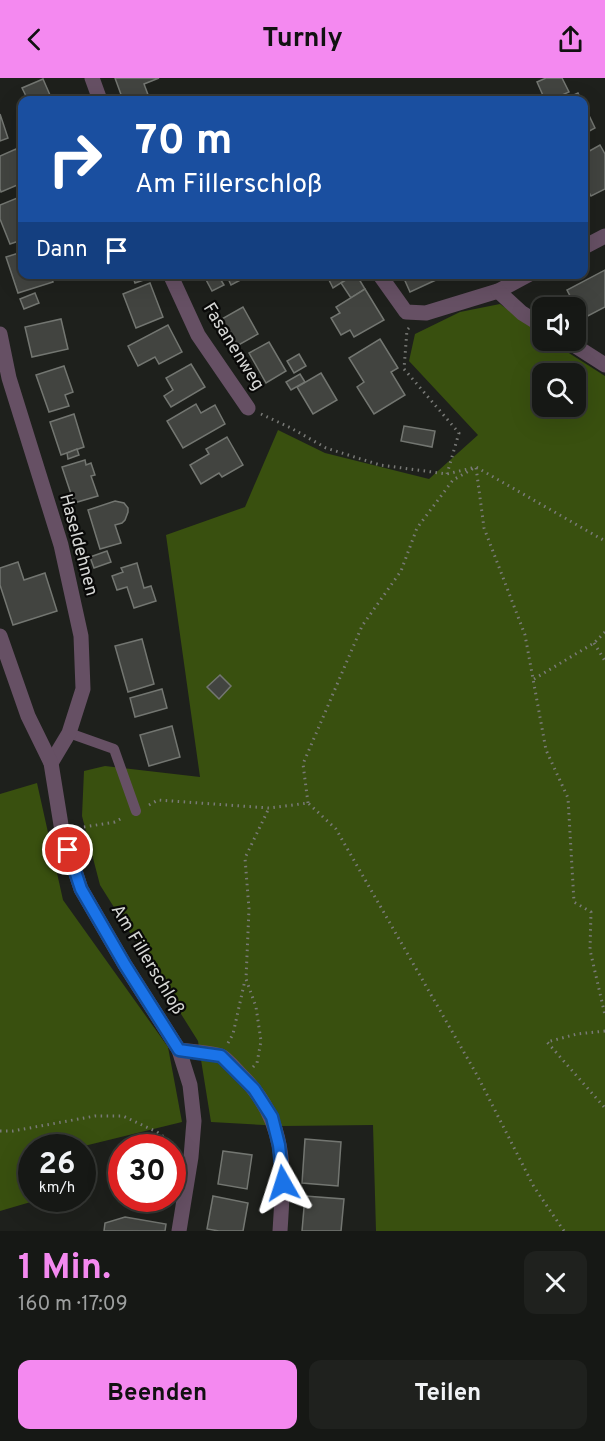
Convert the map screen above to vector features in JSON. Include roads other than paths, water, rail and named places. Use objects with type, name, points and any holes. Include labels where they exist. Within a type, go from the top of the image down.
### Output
[{"type":"street","points":[[92,78],[99,96]]},
{"type":"street","points":[[588,245],[605,236]]},
{"type":"street","name":"Fasanenweg","points":[[172,279],[198,335],[248,408]]},
{"type":"street","points":[[383,279],[406,312],[426,313],[498,291],[521,279]]},
{"type":"street","points":[[498,291],[532,319]]},
{"type":"street","name":"Haseldehnen","points":[[0,334],[9,378],[61,545],[81,636],[83,689],[69,734],[51,763]]},
{"type":"street","points":[[583,351],[605,365]]},
{"type":"street","name":"Am Fillerschloß","points":[[0,636],[28,716],[51,763],[62,831],[81,889],[125,965],[179,1050],[190,1085],[194,1121],[191,1157],[179,1231]]},
{"type":"street","points":[[179,1050],[221,1056],[254,1089],[272,1117],[279,1145],[283,1183],[280,1231]]},
{"type":"lane","points":[[69,734],[114,749],[136,811]]}]
